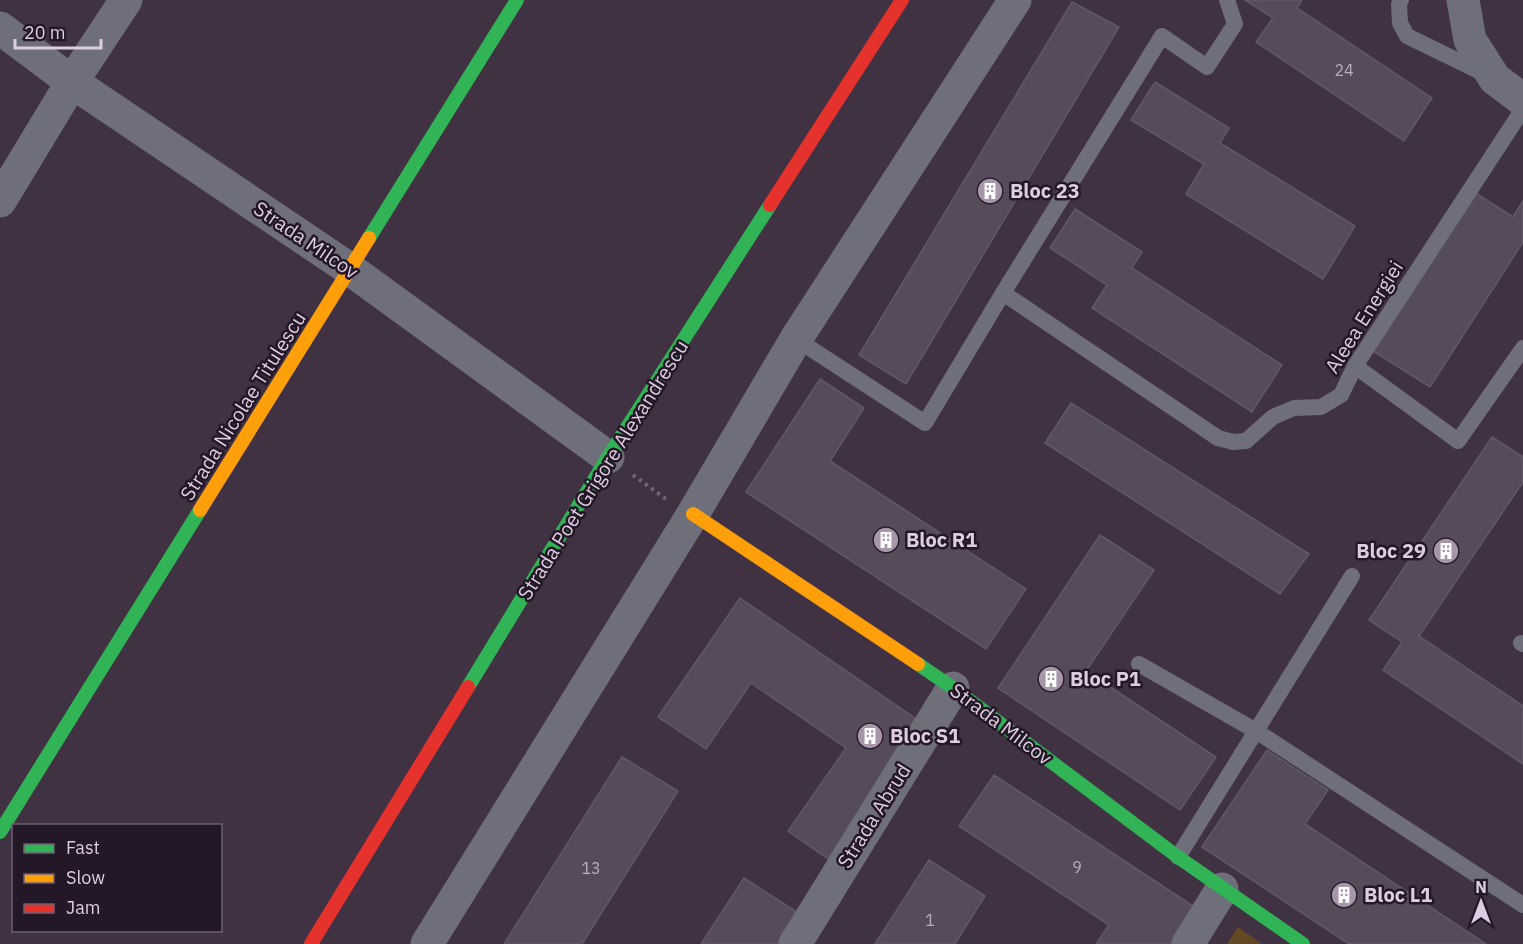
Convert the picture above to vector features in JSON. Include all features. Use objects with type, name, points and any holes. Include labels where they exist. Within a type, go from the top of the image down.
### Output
[{"type":"street","points":[[0,201],[72,82],[126,0]]},
{"type":"street","name":"Strada Nicolae Titulescu","points":[[0,832],[517,0]]},
{"type":"street","name":"Strada Poet Grigore Alexandrescu","points":[[310,944],[608,457],[902,0]]},
{"type":"street","points":[[427,944],[693,514],[796,339],[1015,0]]},
{"type":"street","points":[[1463,0],[1470,40],[1495,79],[1523,100]]},
{"type":"street","name":"Strada Milcov","points":[[0,28],[72,82],[351,270],[608,457]]},
{"type":"street","name":"Strada Milcov","points":[[693,514],[953,688],[1178,857],[1303,944]]},
{"type":"street","name":"Strada Abrud","points":[[795,944],[953,688]]},
{"type":"street","points":[[1188,944],[1222,889]]},
{"type":"lane","points":[[796,339],[925,423],[1002,293],[1162,36],[1207,67],[1235,24],[1227,0]]},
{"type":"lane","points":[[1401,0],[1399,4],[1400,23],[1407,36],[1495,79]]},
{"type":"lane","name":"Aleea Energiei","points":[[1002,293],[1218,438],[1233,442],[1246,441],[1273,417],[1294,408],[1321,407],[1341,395],[1355,366],[1523,109]]},
{"type":"lane","points":[[1355,366],[1458,441],[1523,348]]},
{"type":"lane","points":[[1178,857],[1352,576]]},
{"type":"lane","points":[[1139,664],[1256,731],[1523,905]]},
{"type":"path","points":[[608,457],[662,496],[693,514]]},
{"type":"shaded area","points":[[1238,927],[1262,944],[1227,944]]},
{"type":"building","points":[[1245,0],[1302,0],[1297,8],[1432,98],[1404,141],[1256,42],[1273,18]]},
{"type":"building","name":"Bloc 23","points":[[1072,2],[1119,27],[906,384],[859,355]]},
{"type":"building","points":[[1155,82],[1229,128],[1220,143],[1355,226],[1323,279],[1186,194],[1204,164],[1131,120]]},
{"type":"building","points":[[1474,192],[1513,217],[1523,201],[1523,242],[1430,387],[1373,351]]},
{"type":"building","points":[[1075,209],[1142,252],[1132,268],[1282,365],[1252,412],[1092,308],[1107,285],[1050,248]]},
{"type":"building","name":"Bloc R1","points":[[820,379],[864,408],[830,461],[1026,589],[986,649],[746,492]]},
{"type":"building","points":[[1071,403],[1309,554],[1280,594],[1045,443]]},
{"type":"building","name":"Bloc 29","points":[[1492,437],[1523,457],[1523,482],[1419,636],[1523,706],[1523,764],[1383,670],[1402,642],[1369,620]]},
{"type":"building","name":"Bloc P1","points":[[1100,535],[1154,570],[1086,671],[1216,757],[1180,810],[998,688]]},
{"type":"building","name":"Bloc S1","points":[[740,598],[922,723],[828,859],[788,831],[846,748],[751,683],[706,749],[658,717]]},
{"type":"building","name":"Bloc L1","points":[[1267,750],[1328,790],[1305,824],[1486,944],[1349,944],[1202,847]]},
{"type":"building","points":[[622,757],[678,791],[582,944],[504,944]]},
{"type":"building","points":[[994,775],[1196,908],[1172,944],[1096,944],[1109,925],[959,826]]},
{"type":"building","points":[[929,860],[985,896],[955,944],[875,944]]},
{"type":"building","points":[[744,878],[800,914],[780,944],[701,944]]},
{"type":"traffic: fast","points":[[369,238],[517,0]]},
{"type":"traffic: fast","points":[[468,687],[608,457],[770,205]]},
{"type":"traffic: fast","points":[[0,832],[200,510]]},
{"type":"traffic: fast","points":[[918,664],[1178,857],[1303,944]]},
{"type":"traffic: slow","points":[[200,510],[369,238]]},
{"type":"traffic: slow","points":[[693,514],[918,664]]},
{"type":"traffic: jam","points":[[770,205],[902,0]]},
{"type":"traffic: jam","points":[[311,944],[468,687]]},
{"type":"place","name":"Bloc 23","points":[[990,191]]},
{"type":"place","name":"Bloc R1","points":[[886,540]]},
{"type":"place","name":"Bloc 29","points":[[1446,551]]},
{"type":"place","name":"Bloc P1","points":[[1051,679]]},
{"type":"place","name":"Bloc S1","points":[[870,736]]},
{"type":"place","name":"Bloc L1","points":[[1344,895]]}]
